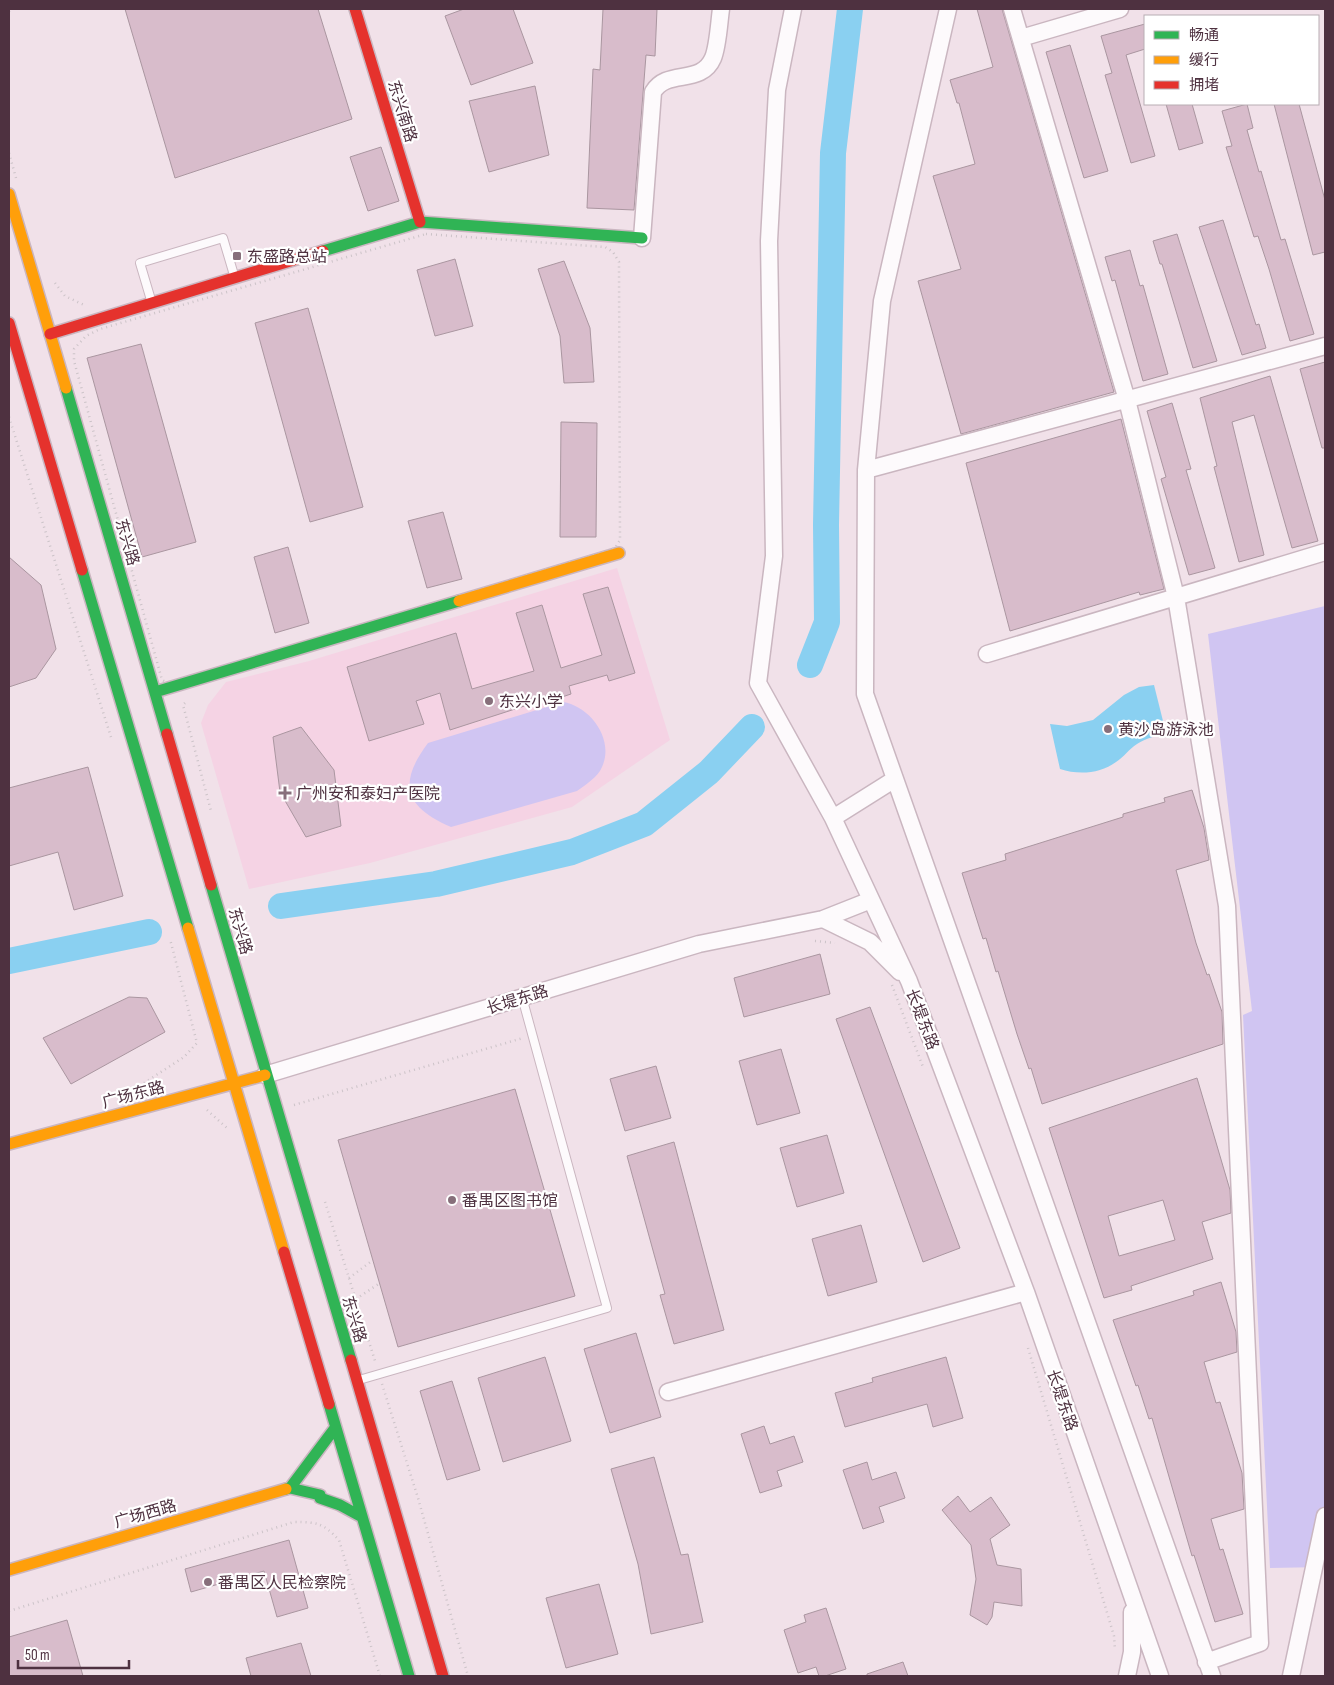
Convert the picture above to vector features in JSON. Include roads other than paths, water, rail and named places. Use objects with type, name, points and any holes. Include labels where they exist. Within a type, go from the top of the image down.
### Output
[{"type":"main road","name":"东兴南路","points":[[355,9],[420,222]]},
{"type":"main road","name":"东兴路","points":[[9,194],[265,1075],[443,1676]]},
{"type":"main road","points":[[50,334],[420,222],[642,238]]},
{"type":"main road","points":[[9,323],[232,1084],[409,1676]]},
{"type":"main road","points":[[155,692],[619,553]]},
{"type":"main road","name":"广场东路","points":[[9,1144],[265,1075]]},
{"type":"main road","points":[[336,1428],[290,1488],[320,1495],[320,1498],[340,1505],[362,1517]]},
{"type":"main road","name":"广场西路","points":[[9,1570],[290,1488]]},
{"type":"street","points":[[642,238],[653,92],[658,84],[669,78],[697,75],[706,68],[713,58],[722,9]]},
{"type":"street","points":[[793,9],[777,90],[769,242],[774,556],[758,683],[832,818],[909,981]]},
{"type":"street","points":[[948,9],[882,301],[866,470],[865,694],[1209,1669],[1260,1643],[1227,906],[1176,597],[1127,400],[1012,9]]},
{"type":"street","points":[[1020,38],[1120,9]]},
{"type":"street","points":[[866,470],[1325,346]]},
{"type":"street","points":[[987,654],[1325,552]]},
{"type":"street","points":[[832,818],[895,780]]},
{"type":"street","points":[[822,919],[871,900]]},
{"type":"street","name":"长堤东路","points":[[265,1075],[698,944],[822,919],[870,942],[909,981],[1026,1292],[1132,1602],[1160,1676]]},
{"type":"street","points":[[668,1392],[1026,1292]]},
{"type":"street","points":[[1291,1676],[1325,1516]]},
{"type":"street","points":[[1127,1676],[1132,1652],[1132,1602]]},
{"type":"lane","points":[[152,304],[140,263],[192,247],[223,238],[235,279]]},
{"type":"lane","points":[[356,1381],[607,1308],[522,997]]},
{"type":"water","name":"黄沙岛游泳池","points":[[1154,685],[1166,733],[1140,742],[1119,760],[1103,769],[1081,773],[1060,769],[1050,724],[1067,726],[1093,720],[1124,695],[1139,687]]},
{"type":"waterway","points":[[810,665],[827,622],[826,525],[833,153],[850,9]]},
{"type":"waterway","points":[[281,906],[436,884],[572,852],[644,824],[709,772],[752,727]]},
{"type":"waterway","points":[[9,961],[149,932]]},
{"type":"place","name":"东盛路总站","points":[[237,256]]},
{"type":"place","name":"东兴小学","points":[[489,701]]},
{"type":"place","name":"黄沙岛游泳池","points":[[1108,729]]},
{"type":"place","name":"广州安和泰妇产医院","points":[[285,793]]},
{"type":"place","name":"番禺区图书馆","points":[[452,1200]]},
{"type":"place","name":"番禺区人民检察院","points":[[208,1582]]}]
